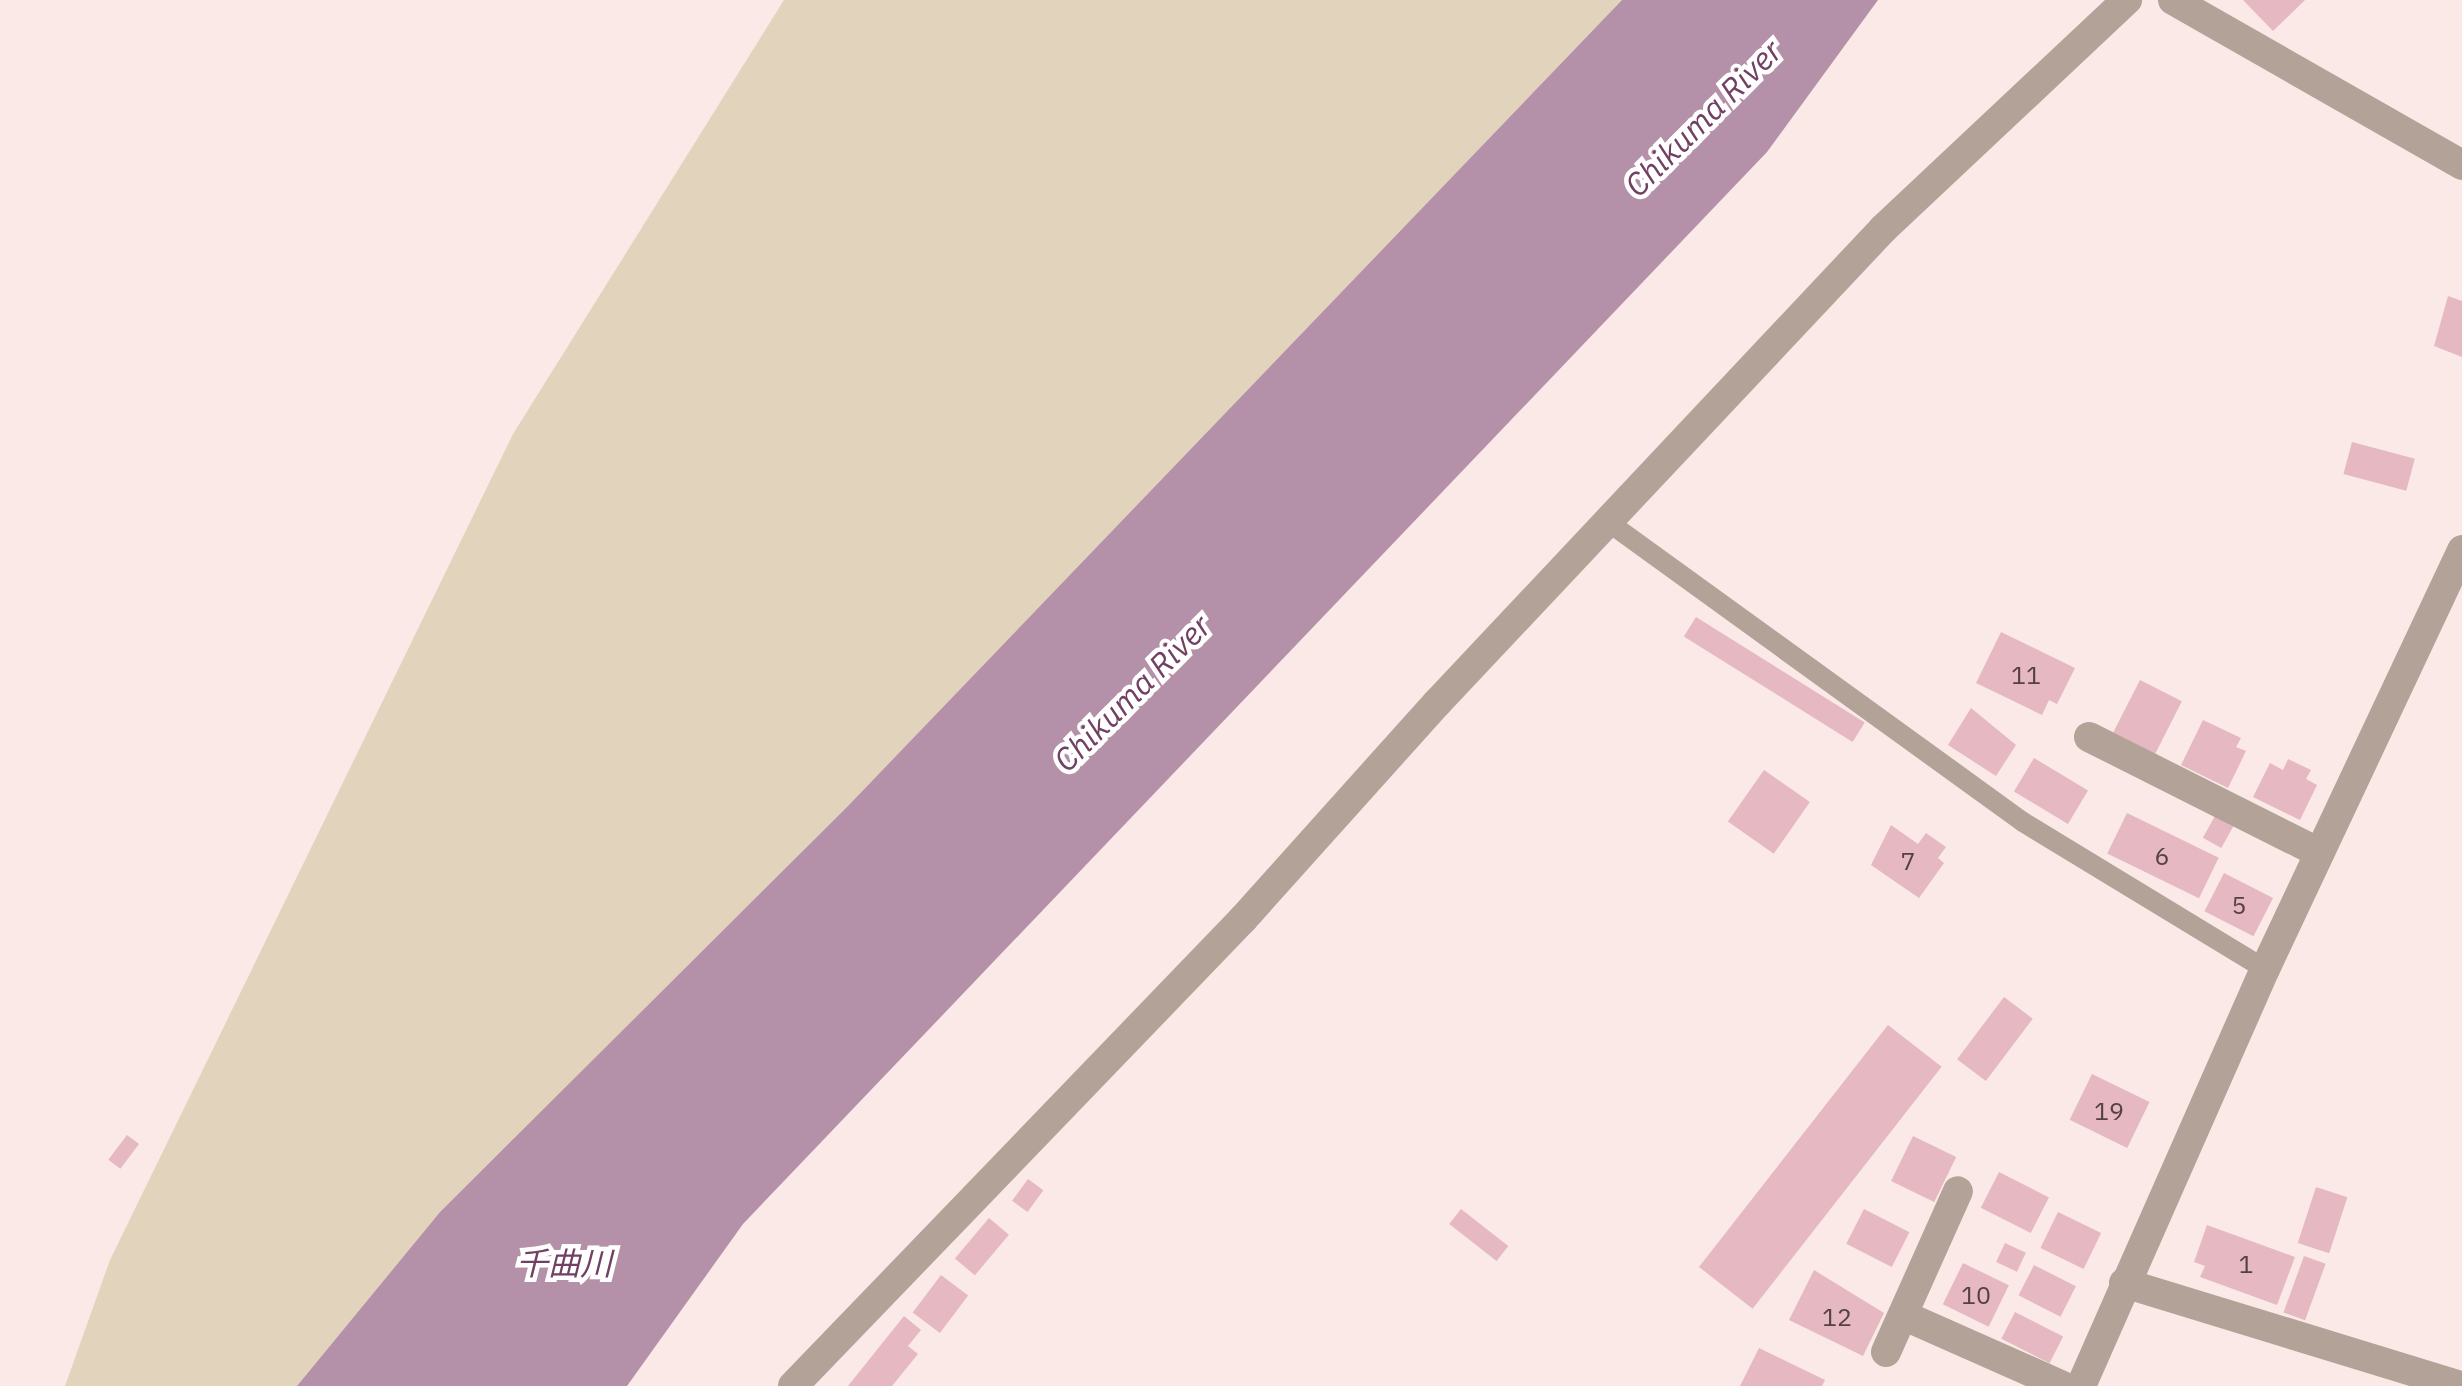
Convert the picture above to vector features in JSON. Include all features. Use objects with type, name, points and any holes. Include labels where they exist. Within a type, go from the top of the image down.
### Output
[{"type":"street","points":[[794,1386],[1611,524],[1883,229],[2126,0]]},
{"type":"street","points":[[2173,0],[2462,165]]},
{"type":"street","points":[[2081,1386],[2266,969],[2462,550]]},
{"type":"street","points":[[2088,737],[2320,853]]},
{"type":"street","points":[[1886,1352],[1958,1191]]},
{"type":"street","points":[[2124,1283],[2461,1386]]},
{"type":"street","points":[[1905,1316],[2063,1386]]},
{"type":"lane","points":[[1611,524],[2023,822],[2266,969]]},
{"type":"shaded area","points":[[784,0],[1622,0],[847,807],[440,1212],[297,1386],[65,1386],[110,1260],[513,434]]},
{"type":"water","name":"千曲川","points":[[1622,0],[1878,0],[1767,152],[743,1224],[627,1386],[297,1386],[440,1212],[847,807]]},
{"type":"building","points":[[2243,0],[2305,0],[2273,31]]},
{"type":"building","points":[[2448,296],[2462,301],[2462,357],[2434,346]]},
{"type":"building","points":[[2352,442],[2415,459],[2406,491],[2343,474]]},
{"type":"building","points":[[1696,617],[1865,722],[1853,742],[1684,637]]},
{"type":"building","points":[[2001,632],[2075,668],[2057,704],[2049,700],[2042,715],[1976,683]]},
{"type":"building","points":[[2140,680],[2182,701],[2155,754],[2113,733]]},
{"type":"building","points":[[1971,708],[2016,745],[1996,776],[1948,745]]},
{"type":"building","points":[[2203,720],[2241,738],[2236,747],[2246,751],[2228,788],[2181,765]]},
{"type":"building","points":[[2034,758],[2088,790],[2068,824],[2014,791]]},
{"type":"building","points":[[2288,759],[2311,770],[2306,779],[2317,785],[2300,820],[2253,797],[2270,763],[2283,770]]},
{"type":"building","points":[[1764,770],[1810,802],[1774,854],[1728,822]]},
{"type":"building","points":[[2127,813],[2219,858],[2199,898],[2107,853]]},
{"type":"building","points":[[2215,816],[2233,826],[2221,848],[2203,838]]},
{"type":"building","points":[[1891,825],[1918,844],[1926,833],[1946,847],[1938,858],[1944,863],[1919,898],[1871,865]]},
{"type":"building","points":[[2224,873],[2273,898],[2253,936],[2204,911]]},
{"type":"building","points":[[2004,997],[2033,1019],[1986,1081],[1957,1059]]},
{"type":"building","points":[[1888,1025],[1942,1067],[1753,1309],[1699,1267]]},
{"type":"building","points":[[2092,1074],[2150,1102],[2127,1148],[2070,1120]]},
{"type":"building","points":[[127,1135],[139,1144],[120,1169],[108,1160]]},
{"type":"building","points":[[1913,1136],[1956,1157],[1934,1202],[1891,1181]]},
{"type":"building","points":[[1999,1172],[2049,1197],[2031,1233],[1981,1208]]},
{"type":"building","points":[[1028,1179],[1043,1190],[1028,1212],[1012,1201]]},
{"type":"building","points":[[2316,1187],[2347,1197],[2329,1253],[2298,1243]]},
{"type":"building","points":[[1461,1209],[1508,1246],[1497,1261],[1449,1224]]},
{"type":"building","points":[[1864,1209],[1909,1232],[1892,1267],[1846,1244]]},
{"type":"building","points":[[2058,1212],[2101,1233],[2084,1269],[2040,1248]]},
{"type":"building","points":[[989,1218],[1009,1235],[975,1275],[955,1259]]},
{"type":"building","points":[[2207,1225],[2295,1257],[2277,1305],[2200,1277],[2205,1266],[2194,1262]]},
{"type":"building","points":[[2005,1243],[2026,1253],[2017,1272],[1996,1262]]},
{"type":"building","points":[[2304,1256],[2326,1264],[2305,1320],[2283,1312]]},
{"type":"building","points":[[1963,1263],[2009,1285],[1989,1327],[1943,1304]]},
{"type":"building","points":[[2034,1265],[2076,1286],[2060,1317],[2019,1295]]},
{"type":"building","points":[[1814,1270],[1884,1313],[1863,1356],[1789,1320]]},
{"type":"building","points":[[941,1275],[968,1295],[940,1333],[913,1313]]},
{"type":"building","points":[[2015,1312],[2063,1337],[2049,1363],[2001,1339]]},
{"type":"building","points":[[904,1316],[921,1330],[908,1346],[918,1354],[892,1386],[848,1386]]},
{"type":"building","points":[[1759,1348],[1825,1380],[1822,1386],[1740,1386]]},
{"type":"water label","name":"Chikuma River","points":[[1703,118]]},
{"type":"water label","name":"Chikuma River","points":[[1132,693]]}]
